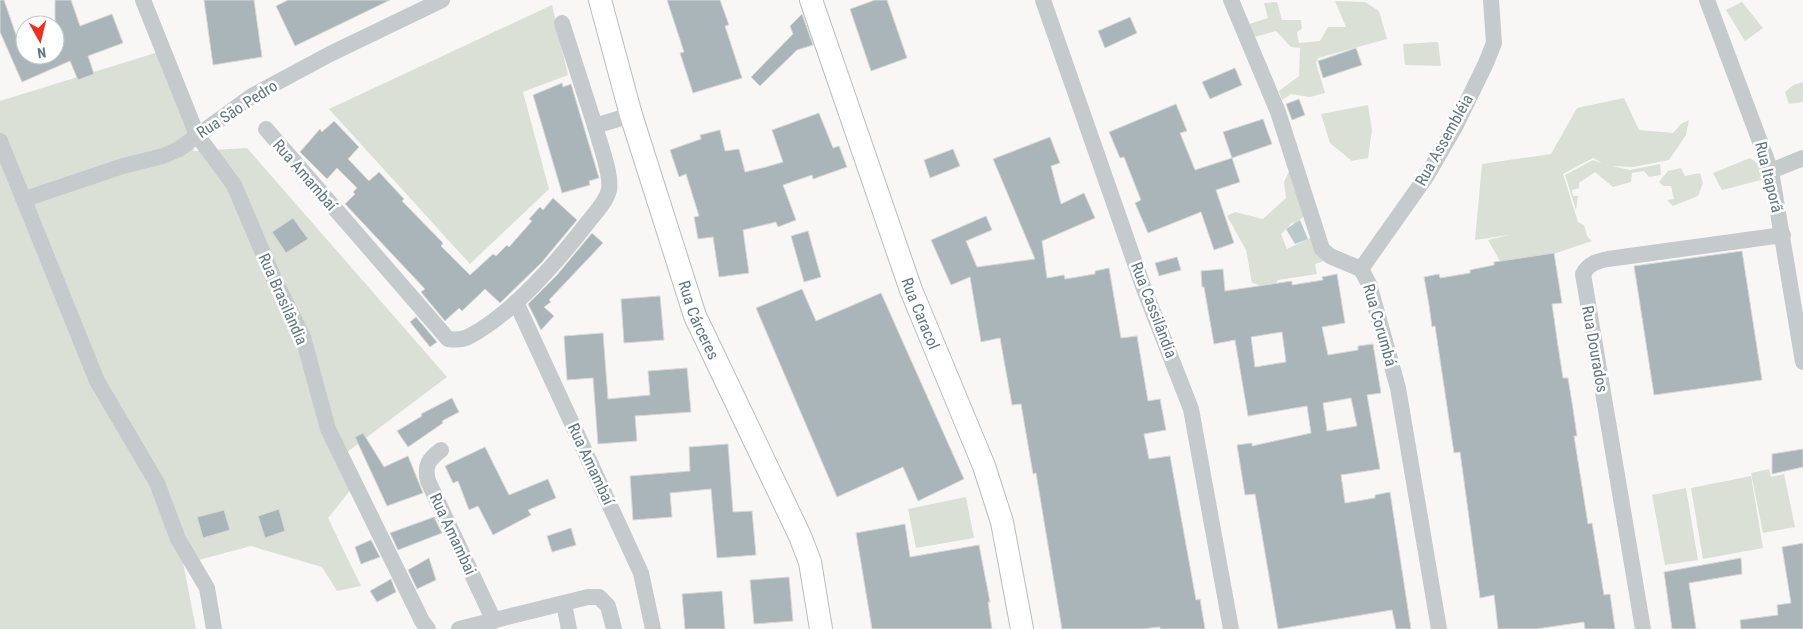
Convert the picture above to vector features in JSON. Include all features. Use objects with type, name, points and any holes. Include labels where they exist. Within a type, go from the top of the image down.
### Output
[{"type":"street","name":"Rua Brasilândia","points":[[143,0],[197,135],[234,185],[274,280],[303,337],[328,429],[422,621],[428,629]]},
{"type":"street","name":"Rua São Pedro","points":[[25,199],[123,166],[164,156],[252,96],[330,54],[442,0]]},
{"type":"street","name":"Rua Cárceres","points":[[600,0],[630,115],[695,316],[800,536],[810,562],[821,629]]},
{"type":"street","name":"Rua Caracol","points":[[811,0],[911,290],[984,466],[1002,522],[1022,629]]},
{"type":"street","name":"Rua Cassilândia","points":[[1043,0],[1144,289],[1191,409],[1231,629]]},
{"type":"street","name":"Rua Corumbá","points":[[1231,0],[1278,112],[1322,249],[1330,256],[1361,269],[1369,284],[1381,320],[1398,388],[1439,629]]},
{"type":"street","name":"Rua Assembléia","points":[[1361,269],[1426,176],[1455,127],[1486,63],[1494,43],[1491,0]]},
{"type":"street","name":"Rua Itaporã","points":[[1706,0],[1771,171],[1803,362]]},
{"type":"street","points":[[516,302],[568,248],[604,201],[609,189],[609,180],[595,126],[562,23]]},
{"type":"street","points":[[595,126],[630,115]]},
{"type":"street","name":"Rua Amambaí","points":[[266,130],[448,339],[459,340],[470,336],[516,302],[641,573],[653,629]]},
{"type":"street","points":[[0,141],[25,199],[42,249],[97,381],[157,483],[178,539],[207,588],[214,629]]},
{"type":"street","points":[[1771,171],[1803,158]]},
{"type":"street","name":"Rua Dourados","points":[[1643,629],[1583,274],[1586,268],[1595,262],[1608,259],[1783,235]]},
{"type":"street","name":"Rua Amambai","points":[[442,450],[430,458],[427,465],[428,481],[494,621]]},
{"type":"street","points":[[459,629],[588,597],[600,597],[608,606],[614,629]]},
{"type":"street","points":[[564,604],[569,629]]},
{"type":"shaded area","points":[[1335,1],[1365,2],[1379,11],[1387,39],[1318,58],[1316,63],[1325,93],[1310,97],[1291,94],[1282,100],[1279,91],[1299,76],[1300,48],[1291,47],[1276,31],[1251,38],[1246,25],[1268,18],[1264,3],[1277,2],[1282,20],[1301,20],[1302,29],[1297,32],[1299,43],[1320,41],[1328,27],[1346,27]]},
{"type":"shaded area","points":[[1742,2],[1763,28],[1745,41],[1726,10]]},
{"type":"shaded area","points":[[552,5],[568,75],[523,92],[549,189],[470,264],[329,109]]},
{"type":"shaded area","points":[[1438,42],[1441,66],[1405,65],[1403,44]]},
{"type":"shaded area","points":[[165,50],[194,151],[247,148],[447,377],[342,456],[353,487],[328,518],[361,586],[337,591],[322,567],[251,546],[195,561],[181,552],[196,629],[0,629],[0,101]]},
{"type":"shaded area","points":[[1803,82],[1803,102],[1789,104],[1785,92],[1793,85]]},
{"type":"shaded area","points":[[1624,98],[1639,130],[1673,133],[1681,124],[1689,120],[1686,135],[1669,160],[1633,167],[1612,166],[1630,170],[1660,164],[1661,175],[1649,177],[1644,171],[1632,173],[1631,182],[1613,187],[1595,172],[1579,183],[1579,188],[1572,190],[1573,196],[1578,196],[1576,210],[1565,175],[1593,160],[1602,163],[1593,158],[1563,174],[1578,222],[1584,225],[1587,236],[1592,241],[1553,254],[1500,261],[1488,240],[1509,235],[1475,240],[1482,164],[1551,154],[1577,108]]},
{"type":"shaded area","points":[[1368,105],[1372,130],[1368,158],[1352,161],[1330,143],[1321,114]]},
{"type":"shaded area","points":[[1750,158],[1765,169],[1765,179],[1722,190],[1713,173]]},
{"type":"shaded area","points":[[1292,165],[1307,214],[1293,225],[1294,221],[1281,234],[1287,249],[1310,238],[1324,261],[1315,264],[1317,274],[1278,280],[1273,289],[1252,283],[1246,250],[1227,216],[1235,212],[1263,219],[1286,198],[1284,182]]},
{"type":"shaded area","points":[[1681,168],[1685,176],[1700,173],[1703,183],[1698,196],[1673,206],[1667,200],[1674,199],[1671,186],[1663,186],[1659,182],[1668,171]]},
{"type":"shaded area","points":[[1300,220],[1308,239],[1295,244],[1286,229]]},
{"type":"shaded area","points":[[1769,469],[1771,477],[1784,474],[1795,527],[1763,533],[1751,473]]},
{"type":"shaded area","points":[[1751,476],[1763,548],[1703,559],[1691,488]]},
{"type":"shaded area","points":[[1686,488],[1698,560],[1665,565],[1652,495]]},
{"type":"shaded area","points":[[966,497],[974,538],[916,548],[908,509]]},
{"type":"building","points":[[0,0],[4,0],[15,32],[15,65],[61,65],[22,82],[0,32]]},
{"type":"building","points":[[55,0],[71,0],[80,26],[112,14],[123,43],[88,56],[94,74],[78,80],[70,61],[65,63],[65,15],[55,15]]},
{"type":"building","points":[[204,0],[254,0],[262,57],[213,65]]},
{"type":"building","points":[[288,0],[390,0],[295,46],[276,6]]},
{"type":"building","points":[[667,0],[720,0],[729,25],[725,26],[742,78],[693,93],[680,53],[684,52]]},
{"type":"building","points":[[875,0],[887,0],[907,58],[871,71],[850,9]]},
{"type":"building","points":[[802,14],[813,45],[797,50],[760,86],[751,77],[793,34],[790,26]]},
{"type":"building","points":[[1130,17],[1137,33],[1105,48],[1098,31]]},
{"type":"building","points":[[1356,48],[1362,65],[1323,78],[1318,61]]},
{"type":"building","points":[[1235,68],[1242,85],[1210,99],[1202,82]]},
{"type":"building","points":[[562,83],[563,87],[571,84],[599,178],[589,181],[590,185],[562,193],[533,95]]},
{"type":"building","points":[[1299,99],[1305,115],[1292,120],[1286,104]]},
{"type":"building","points":[[1176,104],[1187,131],[1180,133],[1195,170],[1232,158],[1240,182],[1216,190],[1234,243],[1214,250],[1201,212],[1148,233],[1135,203],[1141,200],[1124,157],[1120,158],[1109,132]]},
{"type":"building","points":[[819,113],[833,148],[839,146],[847,167],[813,179],[812,175],[783,185],[796,220],[778,227],[776,222],[743,230],[749,273],[719,277],[713,237],[698,239],[694,217],[699,216],[686,174],[679,177],[670,150],[701,139],[700,135],[720,130],[725,151],[739,149],[745,172],[766,167],[783,162],[772,130]]},
{"type":"building","points":[[1263,119],[1272,144],[1232,158],[1223,132]]},
{"type":"building","points":[[334,121],[359,147],[348,159],[369,181],[379,172],[404,199],[402,201],[443,243],[441,246],[470,275],[493,254],[496,256],[507,245],[509,247],[532,221],[529,219],[540,207],[543,210],[553,198],[577,220],[542,262],[500,303],[485,289],[462,311],[459,308],[445,321],[421,292],[425,289],[345,204],[355,194],[353,192],[357,188],[337,168],[327,179],[300,152],[320,129],[322,132]]},
{"type":"building","points":[[1050,137],[1060,163],[1051,166],[1061,204],[1084,193],[1095,218],[1042,241],[1047,278],[1064,275],[1065,279],[1095,274],[1095,271],[1109,268],[1121,338],[1137,336],[1148,401],[1160,399],[1166,430],[1144,434],[1149,459],[1170,456],[1196,600],[1200,599],[1205,629],[1160,629],[1160,627],[1142,629],[1062,629],[1036,473],[1033,474],[1021,404],[1012,405],[1000,338],[981,342],[970,277],[951,285],[931,240],[986,216],[992,230],[966,241],[977,267],[1035,259],[993,159]]},
{"type":"building","points":[[953,149],[960,166],[930,178],[924,160]]},
{"type":"building","points":[[293,218],[308,239],[286,253],[272,232]]},
{"type":"building","points":[[808,231],[821,277],[804,282],[791,236]]},
{"type":"building","points":[[592,233],[603,243],[549,300],[551,302],[544,307],[554,316],[541,330],[528,304],[557,275]]},
{"type":"building","points":[[1742,251],[1762,380],[1654,395],[1634,266]]},
{"type":"building","points":[[1554,253],[1562,303],[1552,304],[1563,378],[1568,378],[1577,436],[1574,436],[1588,524],[1592,523],[1604,595],[1610,594],[1615,629],[1585,629],[1584,622],[1536,629],[1498,629],[1494,595],[1480,598],[1460,452],[1454,453],[1435,326],[1432,327],[1424,277],[1439,274],[1440,278],[1470,273],[1470,270],[1494,265],[1494,262]]},
{"type":"building","points":[[1177,257],[1181,270],[1159,276],[1155,263]]},
{"type":"building","points":[[1223,269],[1225,291],[1292,281],[1292,285],[1323,280],[1322,277],[1337,274],[1345,323],[1322,327],[1328,355],[1358,350],[1358,346],[1373,344],[1381,393],[1367,395],[1380,469],[1341,475],[1345,503],[1375,498],[1375,495],[1390,492],[1411,629],[1396,629],[1392,610],[1278,629],[1255,494],[1245,495],[1237,445],[1252,443],[1252,446],[1311,433],[1307,406],[1248,416],[1235,340],[1214,344],[1204,287],[1202,287],[1201,271]],"holes":[[[1282,332],[1286,362],[1255,367],[1251,337]],[[1351,398],[1357,426],[1327,431],[1323,403]]]},
{"type":"building","points":[[802,289],[816,321],[881,293],[964,479],[918,501],[903,467],[837,497],[756,308]]},
{"type":"building","points":[[660,296],[664,340],[624,343],[621,299]]},
{"type":"building","points":[[416,317],[437,342],[430,347],[410,322]]},
{"type":"building","points":[[603,333],[608,399],[650,395],[648,371],[687,368],[691,412],[635,416],[637,441],[598,444],[593,378],[567,380],[564,336]]},
{"type":"building","points":[[452,398],[459,412],[442,421],[443,423],[408,447],[397,431],[422,416],[421,414]]},
{"type":"building","points":[[363,433],[384,467],[408,456],[423,493],[387,506],[355,437]]},
{"type":"building","points":[[728,444],[733,512],[752,511],[756,555],[717,558],[711,489],[670,493],[672,517],[633,520],[630,476],[690,471],[689,447]]},
{"type":"building","points":[[485,447],[509,495],[548,479],[556,498],[528,510],[531,515],[493,535],[478,506],[469,510],[458,481],[453,483],[445,466]]},
{"type":"building","points":[[1803,449],[1803,467],[1772,474],[1772,454]]},
{"type":"building","points":[[279,509],[285,531],[265,538],[258,516]]},
{"type":"building","points":[[224,510],[230,530],[203,538],[197,517]]},
{"type":"building","points":[[434,517],[442,533],[398,550],[390,533]]},
{"type":"building","points":[[905,524],[910,557],[979,545],[990,602],[988,602],[992,629],[872,629],[856,533]]},
{"type":"building","points":[[571,528],[576,545],[552,552],[547,536]]},
{"type":"building","points":[[371,540],[380,557],[361,564],[355,547]]},
{"type":"building","points":[[1803,543],[1803,629],[1741,629],[1740,620],[1778,615],[1777,605],[1791,603],[1782,547]]},
{"type":"building","points":[[429,558],[436,580],[417,589],[408,570]]},
{"type":"building","points":[[1741,558],[1742,574],[1689,583],[1696,629],[1672,629],[1664,572]]},
{"type":"building","points":[[789,577],[793,621],[754,624],[750,580]]},
{"type":"building","points":[[391,579],[396,592],[377,602],[370,591]]},
{"type":"building","points":[[722,591],[725,629],[685,629],[682,594]]}]
